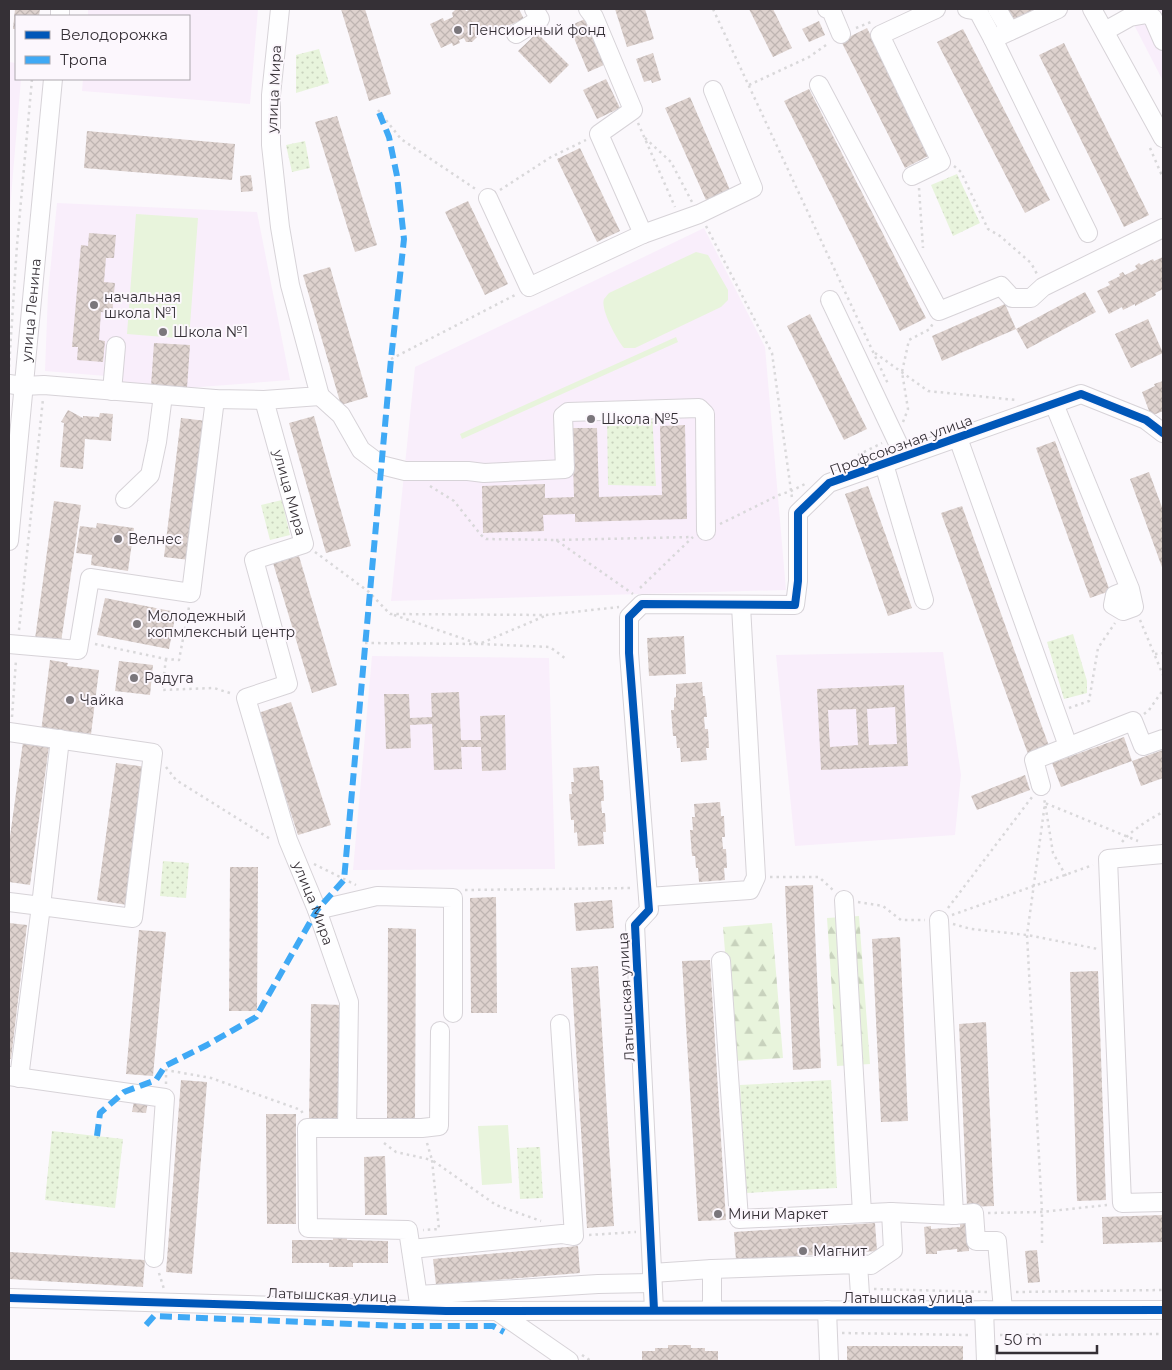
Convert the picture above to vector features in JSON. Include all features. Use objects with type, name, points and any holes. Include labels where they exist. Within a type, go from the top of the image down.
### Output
[{"type":"street","name":"улица Мира","points":[[280,9],[271,95],[271,145],[280,227],[290,285],[320,396]]},
{"type":"street","points":[[516,34],[540,18],[534,9]]},
{"type":"street","points":[[588,9],[594,17],[633,110],[599,134],[643,234]]},
{"type":"street","points":[[827,9],[831,10],[841,34]]},
{"type":"street","points":[[912,176],[941,162],[880,35],[936,9]]},
{"type":"street","points":[[997,9],[1010,31]]},
{"type":"street","points":[[993,39],[1058,9]]},
{"type":"street","points":[[1092,9],[1163,136]]},
{"type":"street","points":[[976,10],[993,39],[1088,233]]},
{"type":"street","points":[[1104,31],[1130,17],[1147,14],[1152,18],[1163,41]]},
{"type":"street","name":"улица Ленина","points":[[9,541],[16,385],[53,80]]},
{"type":"street","points":[[819,85],[938,311],[1001,286],[1012,298],[1030,298],[1043,287],[1163,228]]},
{"type":"street","points":[[488,198],[529,287],[643,234],[699,214],[753,188],[713,90]]},
{"type":"street","points":[[830,300],[902,432],[904,456]]},
{"type":"street","points":[[112,391],[116,346]]},
{"type":"street","points":[[16,385],[44,385],[215,399],[264,400],[320,396],[341,415],[360,450],[381,465],[406,471],[468,471],[484,473],[565,470],[563,416],[568,412],[699,408],[704,414],[700,534]]},
{"type":"street","name":"Профсоюзная улица","points":[[641,596],[741,606],[795,605],[798,582],[798,513],[829,483],[1082,394],[1146,420],[1163,433]]},
{"type":"street","points":[[125,499],[150,475],[157,442],[163,395]]},
{"type":"street","points":[[13,644],[78,650],[90,578],[191,593],[215,399]]},
{"type":"street","name":"улица Мира","points":[[264,400],[304,544],[254,560],[288,684],[246,698],[288,840],[317,910],[349,1002],[348,1128]]},
{"type":"street","points":[[1054,404],[1130,589],[1129,609]]},
{"type":"street","points":[[958,438],[1068,746]]},
{"type":"street","points":[[884,464],[924,600]]},
{"type":"street","name":"Латышская улица","points":[[641,596],[629,617],[629,653],[649,910],[636,925],[654,1310]]},
{"type":"street","points":[[647,892],[750,890],[756,877],[741,606]]},
{"type":"street","points":[[1041,786],[1034,760],[1068,746],[1134,721],[1143,746],[1163,739]]},
{"type":"street","points":[[9,902],[133,918],[154,753],[10,732]]},
{"type":"street","points":[[60,739],[40,906],[14,1077],[165,1098],[154,1258]]},
{"type":"street","points":[[1161,854],[1108,859],[1122,1203],[1163,1202]]},
{"type":"street","points":[[317,910],[376,896],[453,898],[454,1013]]},
{"type":"street","points":[[844,900],[862,1213]]},
{"type":"street","points":[[939,920],[954,1214]]},
{"type":"street","points":[[721,960],[739,1219],[891,1212],[974,1214],[976,1241],[997,1241],[1003,1310]]},
{"type":"street","points":[[411,1249],[568,1235],[560,1024]]},
{"type":"street","points":[[440,1030],[439,1126],[422,1128],[307,1128],[308,1228],[408,1230],[419,1302],[652,1278],[712,1269],[871,1265],[892,1250],[891,1212]]},
{"type":"street","points":[[858,1264],[861,1310]]},
{"type":"street","points":[[712,1269],[712,1310]]},
{"type":"street","name":"Латышская улица","points":[[9,1298],[419,1302],[497,1311],[1163,1310]]},
{"type":"street","points":[[826,1310],[829,1361]]},
{"type":"street","points":[[984,1310],[986,1361]]},
{"type":"street","points":[[497,1311],[569,1361]]},
{"type":"path","points":[[713,9],[893,394]]},
{"type":"path","points":[[748,85],[809,57],[841,34],[871,22],[880,35]]},
{"type":"path","points":[[9,367],[17,245],[32,80]]},
{"type":"path","points":[[378,110],[401,140],[488,198],[551,157],[599,134]]},
{"type":"path","points":[[633,110],[681,221]]},
{"type":"path","points":[[645,138],[671,162],[772,352],[792,501]]},
{"type":"path","points":[[941,162],[953,165],[961,172],[988,229],[1000,236],[1031,263],[1043,287]]},
{"type":"path","points":[[912,176],[919,188],[924,257]]},
{"type":"path","points":[[390,359],[529,287]]},
{"type":"path","points":[[852,459],[902,432],[908,409],[902,372],[909,340],[930,329],[938,311]]},
{"type":"path","points":[[873,352],[928,391],[1025,401]]},
{"type":"path","points":[[10,732],[13,644],[44,385]]},
{"type":"path","points":[[901,411],[905,419],[902,432]]},
{"type":"path","points":[[390,614],[546,615],[641,596],[700,534],[809,482]]},
{"type":"path","points":[[430,486],[454,501],[486,539],[556,540],[700,534]]},
{"type":"path","points":[[556,540],[634,595],[641,596]]},
{"type":"path","points":[[304,544],[370,592],[390,614],[479,644],[546,615]]},
{"type":"path","points":[[79,641],[179,660],[191,593]]},
{"type":"path","points":[[1056,713],[1089,700],[1098,648],[1129,609],[1155,654],[1163,675]]},
{"type":"path","points":[[365,642],[479,644],[550,648],[566,659]]},
{"type":"path","points":[[1155,654],[1163,653]]},
{"type":"path","points":[[166,659],[162,690],[214,688],[246,698]]},
{"type":"path","points":[[1134,721],[1150,710],[1163,690]]},
{"type":"path","points":[[154,753],[176,780],[294,853],[376,896]]},
{"type":"path","points":[[1041,786],[1046,803],[1053,853],[1066,876]]},
{"type":"path","points":[[939,920],[1041,786]]},
{"type":"path","points":[[1046,803],[1150,846],[1161,854]]},
{"type":"path","points":[[1042,1243],[1042,1212],[1027,935],[1046,803]]},
{"type":"path","points":[[939,920],[1066,876],[1108,859],[1127,836],[1148,820],[1163,812]]},
{"type":"path","points":[[756,877],[819,877],[844,900],[884,906],[901,920],[939,920],[971,929],[1027,935],[1105,950],[1114,971]]},
{"type":"path","points":[[453,898],[465,890],[647,892]]},
{"type":"path","points":[[165,1098],[166,1070],[211,1078],[301,1110],[307,1128]]},
{"type":"path","points":[[366,1128],[396,1152],[432,1160],[496,1206],[537,1219],[568,1235],[650,1231]]},
{"type":"path","points":[[408,1230],[439,1229],[432,1160],[422,1128]]},
{"type":"path","points":[[974,1214],[1042,1212],[1122,1203]]},
{"type":"path","points":[[154,1258],[165,1293]]},
{"type":"shaded area","points":[[88,9],[258,9],[250,104],[82,91],[83,80],[190,80],[190,15],[88,15]]},
{"type":"shaded area","points":[[1126,9],[1163,9],[1163,81],[1130,17]]},
{"type":"shaded area","points":[[9,62],[15,63],[15,80],[21,80],[9,221]]},
{"type":"shaded area","name":"Школа №1","points":[[57,203],[257,212],[290,380],[187,388],[113,383],[106,376],[45,371],[48,293]]},
{"type":"shaded area","name":"Школа №5","points":[[704,228],[765,347],[786,590],[391,601],[415,367]]},
{"type":"shaded area","points":[[943,652],[961,775],[955,835],[795,846],[776,655]]},
{"type":"shaded area","points":[[372,656],[549,658],[555,869],[353,870]]},
{"type":"green space","points":[[319,49],[329,83],[296,93],[296,55]]},
{"type":"green space","points":[[305,141],[310,168],[292,172],[286,145]]},
{"type":"green space","points":[[957,174],[980,223],[953,236],[931,185]]},
{"type":"green space","points":[[136,214],[198,218],[189,339],[127,334]]},
{"type":"green space","points":[[696,252],[708,255],[728,290],[728,300],[721,307],[635,348],[624,348],[617,338],[604,310],[604,299],[609,293]]},
{"type":"green space","points":[[676,337],[678,342],[462,439],[460,434]]},
{"type":"green space","points":[[607,412],[652,412],[656,486],[608,485]]},
{"type":"green space","points":[[282,500],[290,535],[270,540],[261,505]]},
{"type":"green space","points":[[1073,634],[1087,681],[1087,693],[1064,699],[1047,642]]},
{"type":"green space","points":[[163,861],[189,863],[186,898],[160,896]]},
{"type":"green space","points":[[859,916],[870,1064],[837,1066],[827,918]]},
{"type":"green space","points":[[772,923],[783,1058],[734,1061],[723,927]]},
{"type":"green space","points":[[831,1080],[837,1188],[746,1193],[740,1085]]},
{"type":"green space","points":[[508,1125],[512,1183],[482,1185],[478,1126]]},
{"type":"green space","points":[[52,1131],[123,1139],[115,1208],[45,1200]]},
{"type":"green space","points":[[540,1147],[543,1198],[520,1199],[517,1148]]},
{"type":"building","points":[[15,9],[40,9],[39,15],[15,15],[15,29],[13,29]]},
{"type":"building","points":[[341,9],[365,9],[391,94],[369,101]]},
{"type":"building","name":"Пенсионный фонд","points":[[456,9],[465,9],[466,11],[471,9],[519,9],[524,19],[489,34],[487,28],[477,33],[478,36],[472,42],[466,42],[464,38],[459,40],[460,43],[453,46],[452,43],[441,48],[430,24],[443,18],[444,21],[453,17],[452,13]]},
{"type":"building","points":[[615,9],[645,9],[654,39],[627,47]]},
{"type":"building","points":[[749,9],[773,9],[792,48],[773,57]]},
{"type":"building","points":[[1006,9],[1036,9],[1037,11],[1012,22]]},
{"type":"building","points":[[585,19],[604,65],[588,72],[569,26]]},
{"type":"building","points":[[819,21],[825,35],[809,42],[802,29]]},
{"type":"building","points":[[867,28],[930,155],[905,168],[841,41]]},
{"type":"building","points":[[963,29],[1050,200],[1025,213],[937,42]]},
{"type":"building","points":[[537,33],[569,65],[550,84],[518,51]]},
{"type":"building","points":[[1064,43],[1149,215],[1124,227],[1039,55]]},
{"type":"building","points":[[653,53],[661,80],[652,83],[651,80],[644,82],[636,59]]},
{"type":"building","points":[[606,79],[620,108],[597,119],[583,90]]},
{"type":"building","points":[[809,89],[926,318],[900,331],[784,101]]},
{"type":"building","points":[[690,97],[730,190],[706,200],[665,108]]},
{"type":"building","points":[[337,116],[377,245],[355,252],[315,122]]},
{"type":"building","points":[[87,131],[235,144],[232,180],[84,168]]},
{"type":"building","points":[[580,148],[620,231],[597,242],[557,159]]},
{"type":"building","points":[[251,175],[253,191],[241,192],[240,176]]},
{"type":"building","points":[[468,201],[508,284],[485,295],[445,212]]},
{"type":"building","name":"начальная школа №1","points":[[89,233],[116,235],[114,258],[106,258],[104,282],[115,283],[112,313],[101,312],[99,340],[105,341],[103,362],[77,360],[78,347],[72,347],[81,245],[88,246]]},
{"type":"building","points":[[1163,257],[1163,289],[1135,306],[1135,304],[1123,310],[1122,307],[1109,314],[1097,291],[1110,285],[1108,282],[1120,276],[1119,274],[1123,272],[1125,275],[1137,269],[1135,266],[1139,263],[1141,265],[1153,259],[1154,261]]},
{"type":"building","points":[[330,267],[368,397],[341,405],[303,275]]},
{"type":"building","points":[[1085,292],[1096,312],[1027,349],[1016,329]]},
{"type":"building","points":[[1005,304],[1016,329],[942,361],[932,336]]},
{"type":"building","points":[[810,314],[867,429],[844,440],[787,326]]},
{"type":"building","points":[[1148,319],[1163,353],[1131,368],[1115,334]]},
{"type":"building","points":[[154,343],[190,345],[187,388],[151,386]]},
{"type":"building","points":[[1163,381],[1163,411],[1151,416],[1142,392],[1155,386],[1154,384]]},
{"type":"building","points":[[68,410],[83,418],[83,416],[99,417],[100,413],[113,414],[111,441],[85,439],[83,469],[60,467],[64,423],[61,422]]},
{"type":"building","points":[[314,416],[351,546],[326,553],[289,423]]},
{"type":"building","points":[[181,418],[207,421],[190,560],[164,557]]},
{"type":"building","points":[[685,425],[687,519],[575,522],[575,514],[543,515],[544,531],[483,533],[482,486],[545,484],[545,498],[574,497],[572,428],[597,428],[599,497],[662,495],[660,426]]},
{"type":"building","points":[[1055,441],[1110,591],[1090,598],[1036,448]]},
{"type":"building","points":[[1149,472],[1163,510],[1163,570],[1130,479]]},
{"type":"building","points":[[868,486],[912,608],[888,616],[845,494]]},
{"type":"building","points":[[54,501],[81,505],[61,642],[35,639]]},
{"type":"building","points":[[962,506],[1049,746],[1028,754],[941,513]]},
{"type":"building","points":[[97,523],[134,528],[128,571],[91,565],[92,555],[76,553],[80,526],[96,528]]},
{"type":"building","points":[[299,556],[337,685],[312,693],[273,563]]},
{"type":"building","name":"Молодежный копмлексный центр","points":[[105,598],[176,612],[169,649],[97,635]]},
{"type":"building","points":[[684,636],[686,674],[649,676],[647,638]]},
{"type":"building","name":"Чайка","points":[[50,660],[68,663],[67,666],[99,670],[91,734],[60,730],[59,734],[41,732]]},
{"type":"building","name":"Радуга","points":[[119,661],[153,665],[150,695],[115,691]]},
{"type":"building","points":[[702,682],[707,717],[704,717],[705,729],[708,729],[709,748],[706,748],[707,760],[681,762],[680,748],[677,748],[676,736],[673,736],[671,710],[674,710],[676,684]]},
{"type":"building","points":[[904,685],[908,766],[821,770],[817,689]],"holes":[[[895,707],[897,744],[869,745],[867,709]],[[856,709],[858,745],[830,747],[828,710]]]},
{"type":"building","points":[[459,692],[461,740],[481,740],[480,716],[505,715],[506,770],[482,771],[481,747],[461,747],[462,769],[434,770],[432,724],[410,725],[411,748],[386,749],[384,694],[409,694],[410,718],[432,717],[431,693]]},
{"type":"building","points":[[291,702],[331,825],[298,835],[258,713]]},
{"type":"building","points":[[1124,737],[1132,761],[1061,787],[1052,763]]},
{"type":"building","points":[[23,742],[49,746],[30,885],[9,882],[9,844]]},
{"type":"building","points":[[1163,750],[1163,778],[1141,786],[1132,761]]},
{"type":"building","points":[[116,763],[147,767],[127,905],[97,900]]},
{"type":"building","points":[[599,766],[600,780],[603,780],[604,801],[601,801],[602,813],[605,813],[606,832],[603,832],[604,844],[578,846],[577,832],[574,833],[574,820],[571,820],[569,794],[572,794],[571,782],[574,782],[573,768]]},
{"type":"building","points":[[1025,775],[1030,790],[977,810],[971,796]]},
{"type":"building","points":[[720,802],[721,816],[724,816],[725,837],[722,837],[723,849],[726,849],[727,868],[724,868],[725,880],[699,882],[695,856],[692,856],[690,830],[693,830],[692,817],[695,817],[694,804]]},
{"type":"building","points":[[230,867],[258,867],[257,1011],[229,1011]]},
{"type":"building","points":[[813,885],[821,1068],[793,1070],[785,886]]},
{"type":"building","points":[[496,897],[497,1013],[471,1013],[470,898]]},
{"type":"building","points":[[612,900],[614,928],[576,931],[574,903]]},
{"type":"building","points":[[9,923],[27,925],[11,1059],[9,1059]]},
{"type":"building","points":[[388,928],[416,929],[415,1120],[387,1119]]},
{"type":"building","points":[[139,930],[166,932],[153,1076],[126,1074]]},
{"type":"building","points":[[900,937],[908,1121],[881,1122],[872,939]]},
{"type":"building","points":[[710,960],[726,1220],[698,1221],[682,961]]},
{"type":"building","points":[[598,966],[614,1226],[587,1228],[571,968]]},
{"type":"building","points":[[1098,971],[1106,1200],[1077,1201],[1070,972]]},
{"type":"building","points":[[311,1004],[342,1005],[340,1119],[309,1118]]},
{"type":"building","points":[[986,1022],[994,1206],[967,1207],[959,1024]]},
{"type":"building","points":[[181,1080],[207,1082],[192,1274],[166,1272]]},
{"type":"building","points":[[134,1101],[148,1102],[146,1113],[132,1112]]},
{"type":"building","points":[[266,1114],[296,1114],[296,1224],[267,1224]]},
{"type":"building","points":[[385,1156],[387,1215],[365,1215],[364,1157]]},
{"type":"building","points":[[1163,1215],[1163,1242],[1103,1244],[1102,1217]]},
{"type":"building","points":[[875,1223],[877,1251],[736,1260],[734,1232]]},
{"type":"building","points":[[960,1224],[967,1224],[969,1251],[957,1252],[957,1249],[937,1251],[937,1254],[926,1254],[924,1227],[931,1226],[931,1229],[960,1227]]},
{"type":"building","points":[[333,1238],[388,1241],[388,1263],[353,1263],[353,1267],[329,1267],[329,1263],[292,1263],[292,1240],[333,1240]]},
{"type":"building","points":[[578,1246],[580,1273],[436,1285],[433,1259]]},
{"type":"building","points":[[1037,1250],[1040,1282],[1028,1283],[1025,1251]]},
{"type":"building","points":[[9,1252],[145,1260],[143,1287],[9,1279]]},
{"type":"building","points":[[668,1345],[691,1345],[691,1348],[705,1348],[705,1351],[718,1351],[718,1361],[642,1361],[642,1351],[668,1348]]},
{"type":"building","points":[[847,1346],[963,1346],[963,1361],[847,1361]]},
{"type":"marked path","points":[[97,1136],[100,1113],[124,1092],[156,1080],[165,1066],[256,1017],[317,910],[344,880],[391,359],[404,239],[397,176],[389,137],[378,110]]},
{"type":"marked path","points":[[146,1325],[154,1316],[402,1326],[493,1326],[504,1332]]},
{"type":"cycle path","points":[[654,1310],[635,925],[649,910],[629,653],[629,617],[642,604],[795,605],[798,581],[798,513],[829,483],[1081,394],[1146,420],[1163,433]]},
{"type":"cycle path","points":[[9,1298],[446,1311],[1163,1310]]},
{"type":"place","name":"Пенсионный фонд","points":[[458,30]]},
{"type":"place","name":"начальная школа №1","points":[[94,305]]},
{"type":"place","name":"Школа №1","points":[[163,332]]},
{"type":"place","name":"Школа №5","points":[[591,419]]},
{"type":"place","name":"Велнес","points":[[118,539]]},
{"type":"place","name":"Молодежный копмлексный центр","points":[[137,624]]},
{"type":"place","name":"Радуга","points":[[134,678]]},
{"type":"place","name":"Чайка","points":[[70,700]]},
{"type":"place","name":"Мини Маркет","points":[[718,1214]]},
{"type":"place","name":"Магнит","points":[[803,1251]]}]
